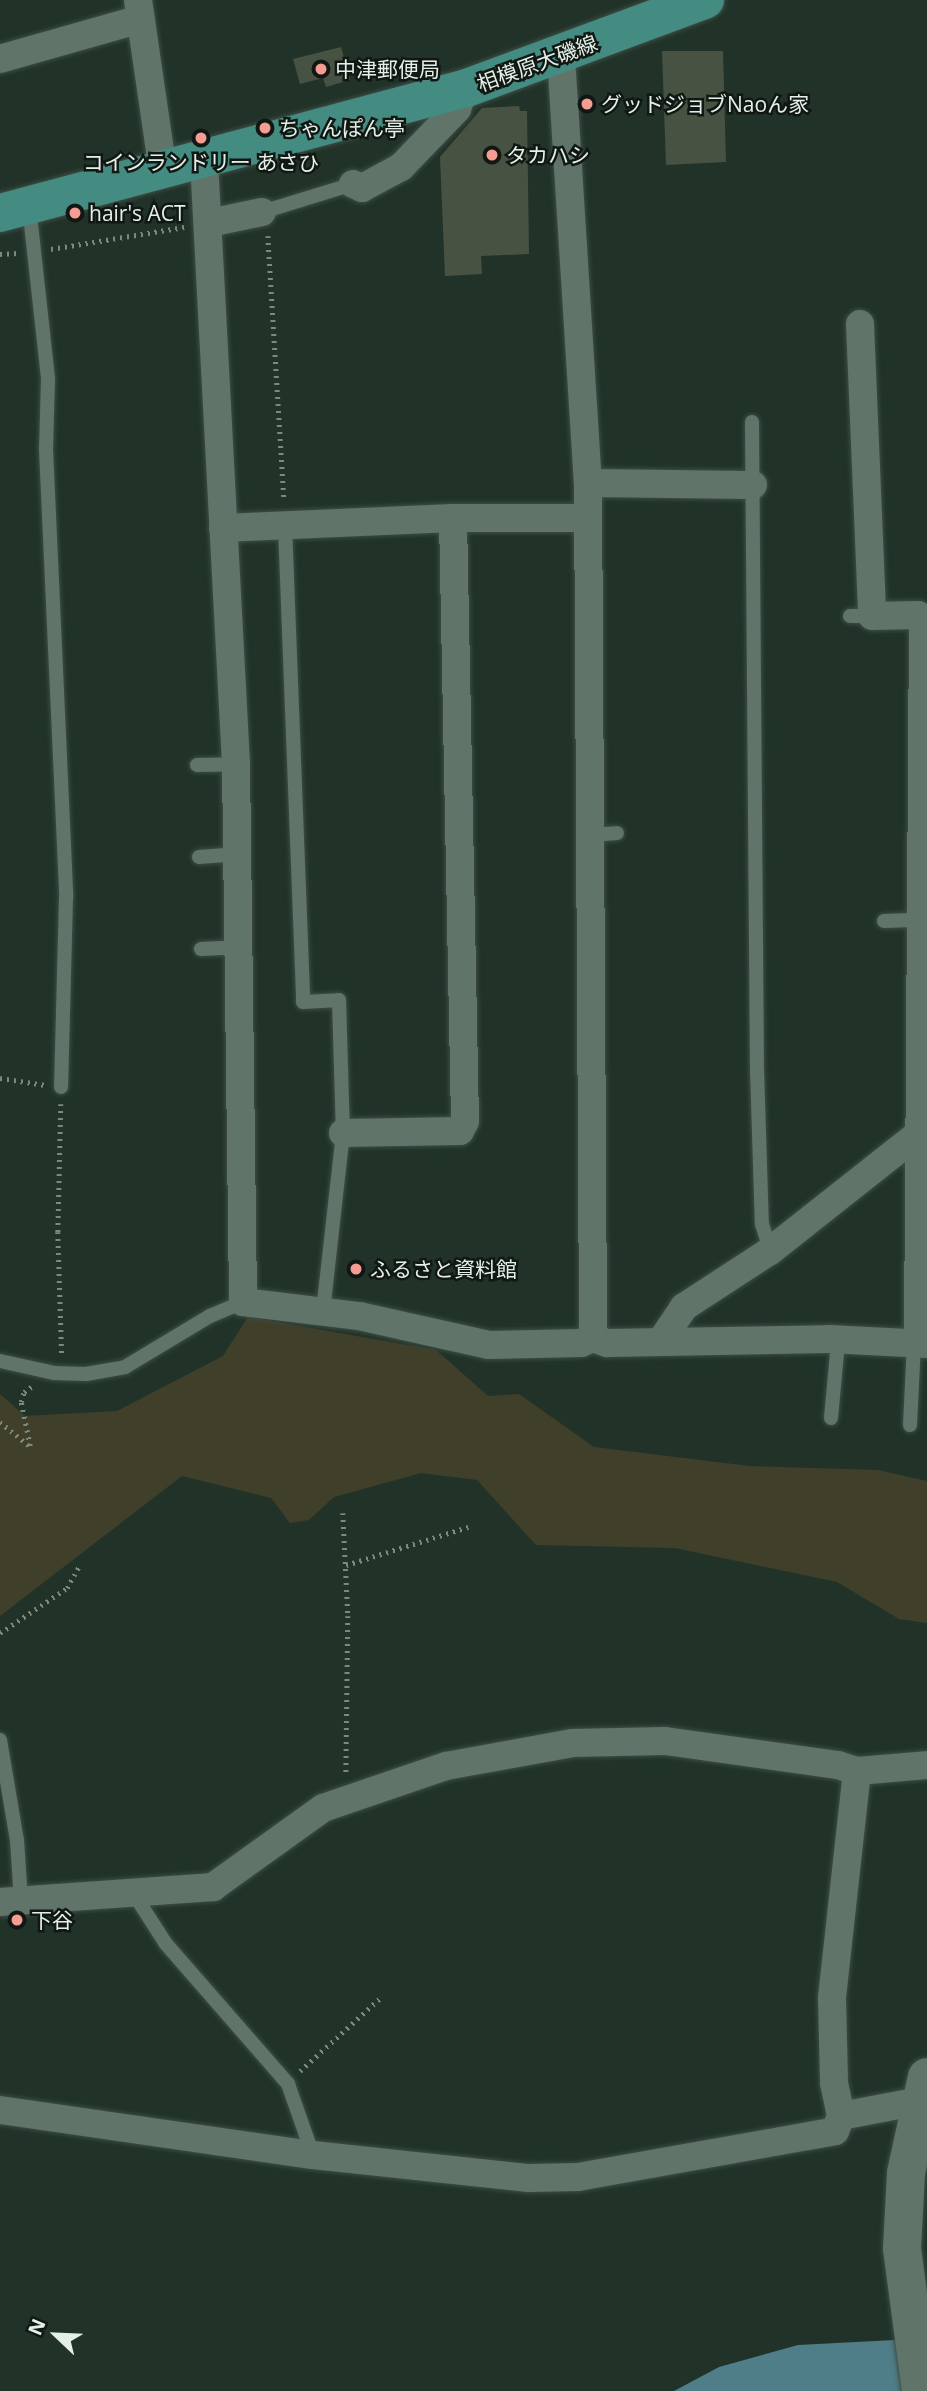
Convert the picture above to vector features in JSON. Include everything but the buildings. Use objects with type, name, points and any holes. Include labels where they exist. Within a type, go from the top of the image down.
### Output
[{"type":"main road","name":"相模原大磯線","points":[[15,210],[464,89],[561,56],[705,0]]},
{"type":"street","points":[[0,59],[139,9],[163,172]]},
{"type":"street","points":[[561,56],[588,483],[587,518],[603,834],[593,1338]]},
{"type":"street","points":[[353,184],[362,188],[401,167],[457,109],[464,89]]},
{"type":"street","points":[[204,161],[236,764],[242,947],[243,1302],[323,1311],[489,1345],[581,1343],[593,1338],[607,1343],[661,1341],[920,1344],[925,1129],[920,920],[923,620],[918,615],[861,616],[857,475],[866,338]]},
{"type":"street","points":[[209,223],[262,212]]},
{"type":"street","points":[[588,483],[753,485]]},
{"type":"street","points":[[223,528],[453,518],[587,518]]},
{"type":"street","points":[[343,1133],[460,1130],[465,1121],[453,518]]},
{"type":"street","points":[[661,1341],[684,1307],[770,1251],[925,1129]]},
{"type":"street","points":[[11,1902],[131,1889],[213,1887],[323,1808],[446,1766],[572,1742],[623,1739],[678,1743],[857,1771],[927,1765]]},
{"type":"street","points":[[0,2110],[461,2174],[579,2177],[835,2131],[841,2116],[834,2083],[832,1999],[857,1771]]},
{"type":"street","points":[[841,2116],[925,2091],[906,2173],[902,2248],[921,2391]]},
{"type":"lane","points":[[262,212],[353,184]]},
{"type":"lane","points":[[15,210],[36,251],[48,379],[40,415],[66,898],[61,1087]]},
{"type":"lane","points":[[752,422],[757,1069],[762,1224],[770,1251]]},
{"type":"lane","points":[[285,526],[303,1002],[339,1000],[343,1133],[323,1311]]},
{"type":"lane","points":[[197,765],[236,764]]},
{"type":"lane","points":[[199,857],[239,854]]},
{"type":"lane","points":[[884,921],[920,920]]},
{"type":"lane","points":[[201,949],[242,947]]},
{"type":"lane","points":[[0,1361],[86,1374],[125,1367],[210,1316],[243,1302]]},
{"type":"lane","points":[[831,1418],[838,1343]]},
{"type":"lane","points":[[906,1420],[920,1344]]},
{"type":"lane","points":[[0,1740],[17,1840],[11,1902]]},
{"type":"lane","points":[[131,1889],[166,1944],[288,2084],[313,2155]]},
{"type":"path","points":[[262,212],[275,330],[285,526]]},
{"type":"path","points":[[0,254],[36,251],[209,223]]},
{"type":"path","points":[[0,1078],[61,1087],[58,1233],[63,1372]]},
{"type":"path","points":[[0,1422],[30,1446],[21,1402],[24,1392],[34,1386]]},
{"type":"path","points":[[343,1513],[346,1565],[347,1799]]},
{"type":"path","points":[[346,1565],[468,1527]]},
{"type":"path","points":[[0,1633],[67,1588],[80,1565]]},
{"type":"path","points":[[288,2084],[379,1998]]},
{"type":"green space","points":[[248,1317],[436,1350],[488,1396],[519,1394],[594,1447],[749,1466],[878,1470],[927,1481],[927,1623],[899,1619],[837,1582],[675,1548],[536,1545],[477,1480],[421,1473],[334,1497],[309,1520],[290,1523],[271,1498],[182,1476],[0,1616],[0,1394],[25,1416],[117,1411],[223,1356]]},
{"type":"water","points":[[914,2339],[927,2391],[674,2391],[719,2367],[798,2345]]},
{"type":"place","name":"中津郵便局","points":[[321,69]]},
{"type":"place","name":"グッドジョブNaoん家","points":[[587,104]]},
{"type":"place","name":"ちゃんぽん亭","points":[[265,128]]},
{"type":"place","name":"コインランドリー あさひ","points":[[201,138]]},
{"type":"place","name":"タカハシ","points":[[492,155]]},
{"type":"place","name":"hair's ACT","points":[[75,213]]},
{"type":"place","name":"ふるさと資料館","points":[[356,1269]]},
{"type":"place","name":"下谷","points":[[17,1920]]}]
